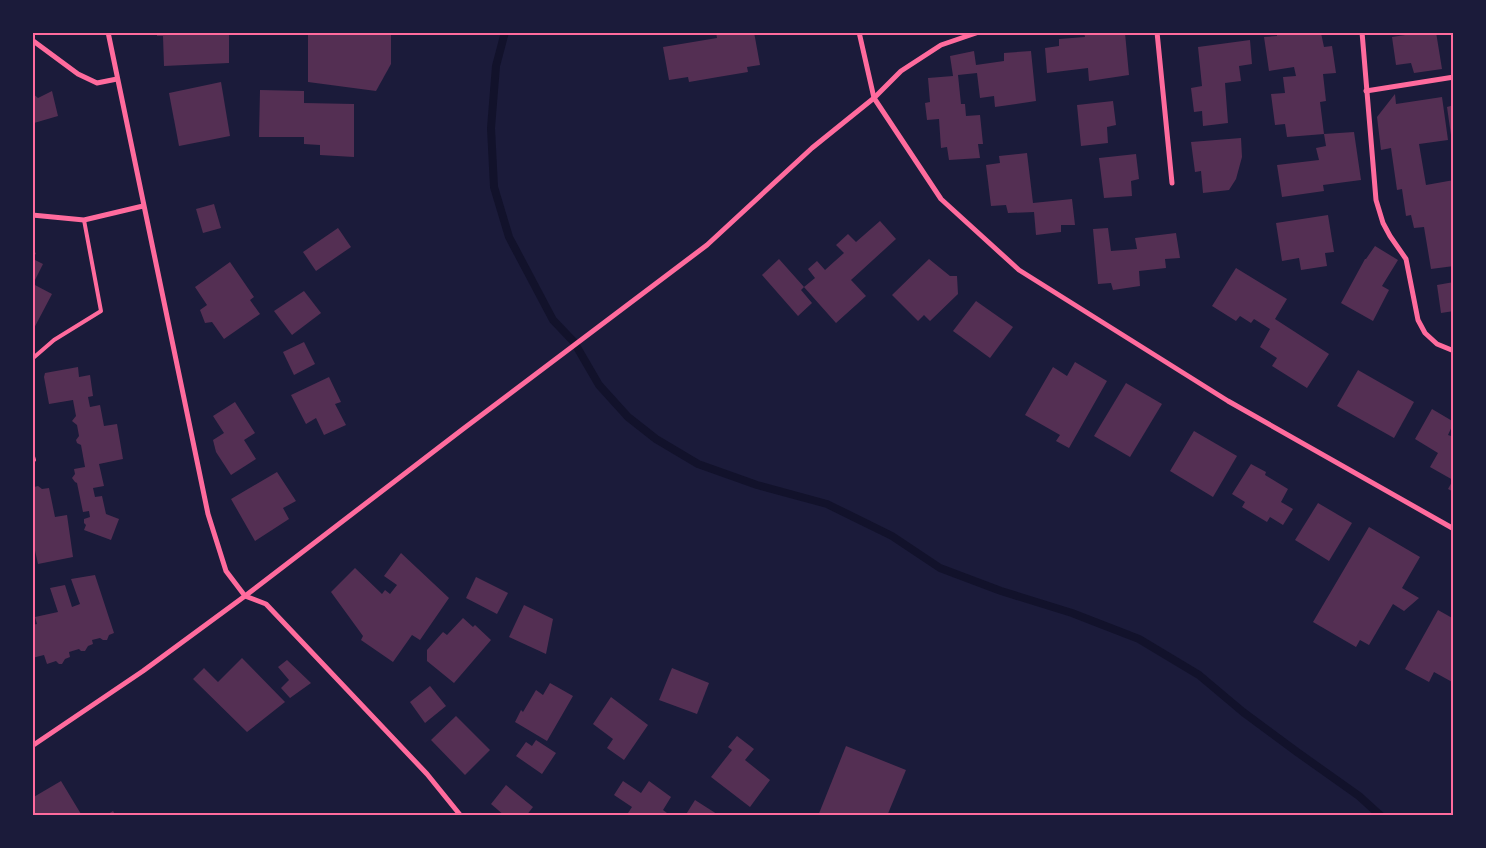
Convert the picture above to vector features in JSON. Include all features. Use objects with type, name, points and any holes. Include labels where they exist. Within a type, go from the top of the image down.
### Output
[{"type":"street","points":[[108,32],[208,514],[226,571],[245,596],[266,604],[427,774],[461,816]]},
{"type":"street","points":[[859,32],[874,98],[941,199],[1019,270],[1228,401],[1454,529]]},
{"type":"street","points":[[32,746],[143,671],[245,596],[707,245],[812,148],[874,98],[901,71],[941,45],[979,32]]},
{"type":"street","points":[[1157,32],[1172,183]]},
{"type":"street","points":[[1362,32],[1378,208],[1390,236],[1406,259],[1418,320],[1425,333],[1437,344],[1454,351]]},
{"type":"street","points":[[32,40],[78,74],[97,83],[117,79]]},
{"type":"street","points":[[1366,91],[1454,77]]},
{"type":"street","points":[[32,215],[84,220],[143,206]]},
{"type":"lane","points":[[32,359],[54,340],[101,311],[84,220]]},
{"type":"lane","points":[[32,453],[34,460]]},
{"type":"building","points":[[157,32],[229,32],[229,63],[164,66],[163,36],[157,36]]},
{"type":"building","points":[[308,32],[391,32],[391,64],[376,91],[308,82]]},
{"type":"building","points":[[716,32],[754,32],[760,65],[747,67],[748,72],[689,82],[688,77],[669,80],[663,47],[717,38]]},
{"type":"building","points":[[1084,32],[1110,32],[1110,35],[1125,33],[1129,75],[1089,81],[1088,68],[1047,73],[1045,48],[1059,46],[1059,39],[1085,37]]},
{"type":"building","points":[[1277,32],[1321,33],[1324,47],[1332,46],[1336,73],[1323,74],[1326,101],[1320,102],[1324,134],[1287,137],[1285,124],[1275,125],[1271,94],[1285,93],[1283,77],[1296,76],[1294,67],[1269,71],[1264,37],[1277,36]]},
{"type":"building","points":[[1436,32],[1442,69],[1414,73],[1411,63],[1396,65],[1392,37]]},
{"type":"building","points":[[1250,40],[1252,64],[1239,66],[1241,81],[1225,83],[1228,123],[1203,126],[1202,111],[1194,112],[1191,88],[1202,86],[1198,47]]},
{"type":"building","points":[[974,51],[976,65],[1004,61],[1004,53],[1031,51],[1036,101],[995,107],[994,96],[980,98],[977,73],[958,75],[961,104],[965,104],[966,116],[980,115],[983,144],[978,144],[980,158],[949,160],[947,147],[941,148],[939,119],[927,120],[925,103],[930,102],[928,78],[953,76],[950,56]]},
{"type":"building","points":[[221,82],[230,136],[179,146],[169,93]]},
{"type":"building","points":[[260,90],[304,91],[304,103],[354,104],[354,157],[320,155],[320,145],[304,144],[304,137],[259,137]]},
{"type":"building","points":[[52,91],[58,116],[34,123],[32,119],[32,93],[38,98]]},
{"type":"building","points":[[1395,94],[1396,104],[1442,97],[1448,140],[1419,144],[1426,185],[1454,180],[1454,266],[1431,269],[1424,227],[1414,228],[1411,215],[1406,216],[1402,189],[1397,190],[1391,148],[1381,150],[1377,117]]},
{"type":"building","points":[[1113,101],[1116,125],[1107,127],[1108,143],[1081,146],[1077,105]]},
{"type":"building","points":[[1454,105],[1454,135],[1451,135],[1447,107]]},
{"type":"building","points":[[1354,132],[1361,180],[1323,185],[1324,191],[1282,197],[1277,165],[1319,160],[1316,148],[1326,146],[1324,134]]},
{"type":"building","points":[[1241,138],[1242,157],[1236,179],[1229,190],[1203,193],[1201,171],[1195,172],[1191,142]]},
{"type":"building","points":[[1027,153],[1033,203],[1072,199],[1075,225],[1061,225],[1061,232],[1036,235],[1034,212],[1008,213],[1006,205],[991,206],[986,165],[1000,163],[999,156]]},
{"type":"building","points":[[1136,154],[1139,179],[1131,181],[1132,196],[1104,198],[1099,158]]},
{"type":"building","points":[[214,204],[221,228],[203,233],[196,209]]},
{"type":"building","points":[[1328,215],[1334,252],[1325,253],[1327,266],[1301,270],[1299,258],[1282,261],[1276,223]]},
{"type":"building","points":[[880,221],[896,239],[851,280],[866,296],[836,323],[804,287],[815,278],[808,269],[817,261],[825,270],[844,253],[836,245],[848,234],[856,242]]},
{"type":"building","points":[[338,228],[351,247],[316,271],[303,252]]},
{"type":"building","points":[[1108,228],[1111,251],[1137,249],[1135,238],[1176,233],[1180,258],[1165,259],[1166,268],[1139,271],[1140,286],[1113,290],[1111,283],[1098,284],[1093,229]]},
{"type":"building","points":[[1375,246],[1398,260],[1382,286],[1389,290],[1373,321],[1341,303],[1365,259]]},
{"type":"building","points":[[32,251],[36,253],[33,259],[43,264],[33,284],[52,294],[32,332]]},
{"type":"building","points":[[779,259],[804,287],[801,290],[812,303],[798,316],[762,275]]},
{"type":"building","points":[[929,259],[950,276],[957,276],[958,294],[930,321],[924,315],[918,321],[892,295]]},
{"type":"building","points":[[230,262],[254,297],[250,300],[260,314],[224,339],[212,322],[205,323],[200,310],[207,305],[195,287]]},
{"type":"building","points":[[1236,268],[1287,299],[1275,319],[1329,354],[1307,388],[1272,366],[1277,358],[1260,347],[1270,329],[1254,319],[1251,323],[1240,316],[1236,321],[1212,306]]},
{"type":"building","points":[[1454,282],[1454,311],[1441,313],[1437,285]]},
{"type":"building","points":[[304,291],[321,313],[292,335],[274,311]]},
{"type":"building","points":[[976,301],[1013,327],[990,358],[953,331]]},
{"type":"building","points":[[304,342],[315,364],[294,375],[283,352]]},
{"type":"building","points":[[1075,362],[1107,381],[1069,448],[1056,441],[1060,435],[1025,415],[1053,367],[1067,376]]},
{"type":"building","points":[[78,367],[79,377],[90,375],[93,396],[88,397],[90,407],[100,405],[104,426],[117,424],[123,459],[99,464],[104,486],[93,488],[95,497],[102,496],[106,514],[119,519],[111,540],[84,530],[86,525],[84,519],[90,517],[89,511],[83,512],[77,483],[72,478],[75,474],[74,469],[85,467],[81,445],[76,440],[79,436],[77,425],[72,421],[76,416],[73,400],[49,404],[44,377],[45,373]]},
{"type":"building","points":[[1358,370],[1414,402],[1394,438],[1337,406]]},
{"type":"building","points":[[329,377],[341,402],[335,404],[346,425],[324,435],[316,418],[306,424],[291,395]]},
{"type":"building","points":[[1126,383],[1162,404],[1130,457],[1094,436]]},
{"type":"building","points":[[235,402],[255,433],[244,440],[256,459],[231,475],[216,452],[213,440],[224,433],[213,416]]},
{"type":"building","points":[[1432,409],[1454,422],[1448,435],[1454,437],[1454,492],[1448,489],[1453,480],[1430,467],[1438,453],[1415,439]]},
{"type":"building","points":[[1194,431],[1237,456],[1213,497],[1170,471]]},
{"type":"building","points":[[1251,464],[1266,472],[1265,475],[1288,489],[1281,502],[1293,509],[1283,525],[1270,517],[1267,522],[1242,507],[1245,502],[1232,494]]},
{"type":"building","points":[[277,472],[296,501],[283,508],[289,519],[255,541],[231,499]]},
{"type":"building","points":[[38,486],[42,489],[49,488],[55,517],[67,515],[73,557],[38,564],[34,546],[32,546],[32,491],[34,487]]},
{"type":"building","points":[[1318,503],[1352,523],[1329,561],[1295,540]]},
{"type":"building","points":[[1369,527],[1420,557],[1402,588],[1419,598],[1404,611],[1393,604],[1369,645],[1360,640],[1356,647],[1313,622]]},
{"type":"building","points":[[401,553],[449,598],[420,640],[412,635],[393,662],[361,640],[363,636],[331,592],[355,568],[382,594],[385,590],[390,594],[397,585],[384,576]]},
{"type":"building","points":[[95,575],[114,633],[109,635],[107,640],[100,638],[92,640],[93,644],[88,646],[85,651],[79,649],[69,652],[70,657],[65,659],[62,664],[56,661],[47,664],[44,655],[32,658],[32,625],[37,624],[35,617],[58,612],[50,588],[65,585],[72,607],[80,604],[71,579]]},
{"type":"building","points":[[476,577],[508,593],[497,614],[466,598]]},
{"type":"building","points":[[524,605],[553,619],[546,654],[509,637]]},
{"type":"building","points":[[1438,610],[1454,619],[1454,683],[1434,672],[1429,682],[1405,669]]},
{"type":"building","points":[[463,618],[473,627],[475,625],[491,640],[454,683],[427,661],[427,650],[443,632],[447,635]]},
{"type":"building","points":[[242,658],[285,702],[247,732],[193,679],[204,668],[218,682]]},
{"type":"building","points":[[287,660],[311,683],[290,698],[281,688],[289,680],[278,667]]},
{"type":"building","points":[[672,668],[709,683],[697,714],[659,700]]},
{"type":"building","points":[[550,683],[573,696],[547,741],[515,722],[521,710],[523,712],[536,690],[543,695]]},
{"type":"building","points":[[430,686],[446,706],[425,723],[410,702]]},
{"type":"building","points":[[611,697],[648,725],[624,760],[607,748],[613,739],[593,724]]},
{"type":"building","points":[[456,716],[490,750],[465,775],[431,740]]},
{"type":"building","points":[[737,736],[754,749],[745,760],[770,780],[750,807],[711,777],[732,750],[728,747]]},
{"type":"building","points":[[536,740],[556,753],[542,774],[516,756],[526,742],[532,746]]},
{"type":"building","points":[[846,746],[906,770],[887,816],[818,816]]},
{"type":"building","points":[[61,781],[81,814],[79,816],[62,816],[61,814],[59,816],[32,816],[32,798]]},
{"type":"building","points":[[623,781],[641,793],[649,781],[671,797],[663,810],[671,816],[626,816],[632,807],[614,795]]},
{"type":"building","points":[[506,785],[533,807],[526,816],[505,816],[491,804]]},
{"type":"building","points":[[695,800],[720,816],[685,816]]},
{"type":"building","points":[[113,811],[116,816],[105,816]]},
{"type":"waterway","points":[[505,32],[496,66],[491,128],[494,187],[509,237],[553,320],[574,342],[599,385],[628,417],[656,439],[698,464],[757,485],[827,504],[892,536],[940,568],[1001,591],[1072,613],[1139,639],[1199,675],[1243,712],[1359,796],[1381,816]]}]
